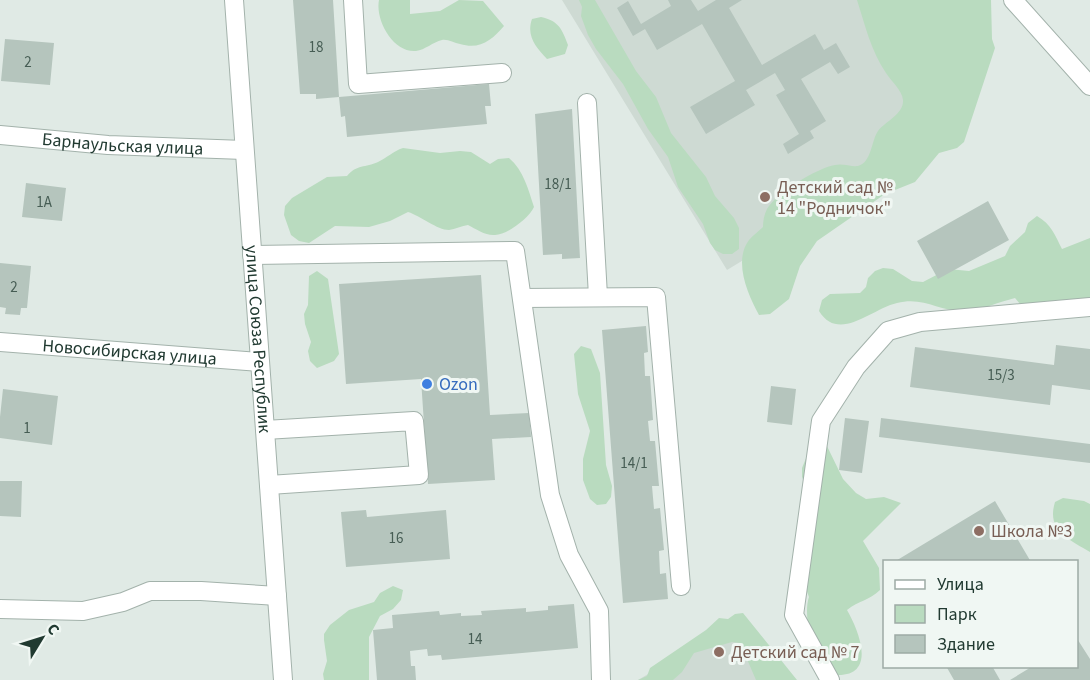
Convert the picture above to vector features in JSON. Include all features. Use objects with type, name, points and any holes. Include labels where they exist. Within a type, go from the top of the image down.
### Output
[{"type":"street","name":"улица Союза Республик","points":[[234,0],[283,680]]},
{"type":"street","points":[[352,0],[358,84],[502,74]]},
{"type":"street","points":[[1013,0],[1090,86]]},
{"type":"street","points":[[587,103],[598,296]]},
{"type":"street","name":"Барнаульская улица","points":[[0,135],[108,145],[244,150]]},
{"type":"street","points":[[252,255],[515,251],[550,495],[569,555],[599,611],[601,680]]},
{"type":"street","points":[[522,298],[656,297],[681,586]]},
{"type":"street","points":[[830,680],[794,615],[821,421],[856,367],[888,331],[920,322],[1090,307]]},
{"type":"street","name":"Новосибирская улица","points":[[0,342],[259,362]]},
{"type":"street","points":[[265,430],[414,421],[419,475],[269,485]]},
{"type":"street","points":[[0,609],[83,610],[123,602],[150,591],[201,591],[278,596]]},
{"type":"shaded area","name":"Детский сад № 14 \"Родничок\"","points":[[562,0],[890,0],[966,125],[727,270]]},
{"type":"shaded area","name":"Детский сад № 7","points":[[735,623],[768,680],[638,680]]},
{"type":"green space","points":[[379,0],[410,0],[410,14],[440,11],[459,0],[483,1],[504,26],[495,36],[480,45],[467,46],[442,40],[416,51],[408,50],[400,47],[387,34],[380,17]]},
{"type":"green space","points":[[579,0],[595,0],[636,71],[656,97],[671,133],[706,177],[715,196],[734,218],[739,228],[739,249],[732,254],[723,254],[715,250],[710,243],[703,224],[678,187],[668,157],[648,129],[623,84],[588,35],[581,16],[582,7]]},
{"type":"green space","points":[[857,0],[991,0],[992,39],[995,48],[964,142],[957,148],[939,153],[915,182],[885,194],[817,241],[800,266],[789,299],[770,314],[759,315],[744,278],[742,258],[749,240],[763,227],[767,209],[788,189],[818,171],[838,165],[863,164],[869,156],[878,131],[898,113],[903,105],[901,93],[881,65],[872,47]]},
{"type":"green space","points":[[541,17],[556,23],[562,30],[568,45],[565,54],[547,59],[536,46],[531,36],[530,25],[532,19]]},
{"type":"green space","points":[[403,148],[440,153],[471,152],[490,164],[498,159],[509,158],[522,174],[534,207],[517,225],[495,235],[468,225],[449,230],[444,229],[408,212],[390,221],[369,227],[335,226],[309,243],[299,241],[291,235],[284,215],[285,206],[292,198],[327,177],[347,176],[358,168],[378,162]]},
{"type":"green space","points":[[1037,216],[1049,226],[1062,249],[1090,238],[1090,299],[1027,312],[1015,298],[984,308],[965,311],[907,301],[887,306],[846,324],[836,324],[827,320],[819,311],[822,300],[830,294],[860,293],[866,287],[868,278],[875,271],[883,268],[893,269],[912,281],[923,282],[948,269],[969,271],[1005,256],[1010,246],[1025,232],[1028,223]]},
{"type":"green space","points":[[317,271],[328,279],[339,354],[334,361],[317,368],[310,361],[308,351],[311,342],[304,314],[308,305],[309,276]]},
{"type":"green space","points":[[581,346],[591,349],[600,373],[606,465],[612,486],[611,497],[606,504],[597,505],[590,499],[583,480],[583,459],[590,431],[578,394],[574,354]]},
{"type":"green space","points":[[825,442],[843,479],[856,493],[866,499],[884,497],[901,503],[863,541],[879,568],[880,590],[847,610],[856,628],[861,660],[857,668],[850,673],[837,675],[814,648],[807,618],[809,597],[803,581],[811,497],[802,477],[802,468],[809,451]]},
{"type":"green space","points":[[1063,498],[1090,504],[1090,552],[1067,538],[1057,527],[1053,512],[1055,502]]},
{"type":"green space","points":[[393,586],[403,590],[401,600],[393,609],[380,616],[369,637],[369,680],[324,680],[323,674],[327,661],[324,634],[330,625],[349,610],[374,602],[380,593]]},
{"type":"green space","points":[[743,613],[797,680],[756,680],[740,643],[732,642],[694,653],[682,672],[673,680],[638,680],[647,676],[650,668],[706,630],[719,618],[728,619],[735,614]]},
{"type":"building","points":[[293,0],[333,0],[339,97],[316,99],[316,94],[300,94]]},
{"type":"building","points":[[668,0],[691,0],[698,11],[716,0],[742,0],[729,8],[762,65],[815,34],[824,50],[836,43],[850,67],[838,74],[830,62],[801,79],[826,121],[810,131],[814,138],[788,154],[783,144],[799,134],[776,95],[785,90],[775,73],[746,90],[755,105],[706,134],[690,107],[735,81],[702,24],[657,50],[645,29],[633,36],[617,8],[628,1],[641,24],[671,6]]},
{"type":"building","points":[[5,39],[54,43],[50,85],[1,81]]},
{"type":"building","points":[[489,84],[491,106],[485,106],[487,124],[347,137],[345,116],[341,117],[339,97]]},
{"type":"building","points":[[572,109],[580,258],[562,259],[562,254],[543,255],[535,114]]},
{"type":"building","points":[[26,183],[66,188],[62,221],[22,217]]},
{"type":"building","points":[[988,201],[1009,240],[938,279],[917,241]]},
{"type":"building","points":[[0,263],[31,266],[27,308],[21,308],[20,315],[5,314],[6,308],[0,307]]},
{"type":"building","points":[[481,275],[490,415],[529,413],[531,437],[492,439],[495,480],[428,484],[421,379],[346,384],[339,284]]},
{"type":"building","points":[[646,326],[648,352],[644,353],[645,376],[650,376],[653,420],[648,421],[650,441],[655,441],[659,486],[652,486],[654,509],[660,508],[664,550],[659,551],[660,574],[666,573],[668,599],[623,603],[602,330]]},
{"type":"building","points":[[1056,345],[1090,349],[1090,390],[1052,385],[1050,405],[910,387],[915,347],[1054,365]]},
{"type":"building","points":[[771,386],[796,389],[792,425],[767,422]]},
{"type":"building","points":[[3,389],[58,396],[52,445],[0,438]]},
{"type":"building","points":[[845,418],[869,421],[862,473],[839,470]]},
{"type":"building","points":[[881,418],[1090,444],[1090,463],[879,437]]},
{"type":"building","points":[[0,481],[22,481],[21,517],[0,516]]},
{"type":"building","name":"Школа №3","points":[[995,501],[1030,560],[897,560]]},
{"type":"building","points":[[366,510],[367,517],[446,510],[450,559],[346,567],[341,512]]},
{"type":"building","points":[[574,604],[578,648],[442,660],[441,655],[428,656],[427,649],[410,651],[411,666],[415,666],[416,680],[377,680],[373,630],[393,628],[392,615],[439,611],[440,615],[461,613],[461,616],[482,615],[481,611],[526,608],[526,612],[548,610],[548,606]]},
{"type":"building","points":[[1078,640],[1090,659],[1090,680],[1010,680],[1030,668],[1078,668]]},
{"type":"building","points":[[947,668],[993,668],[1000,680],[954,680]]},
{"type":"place","name":"Детский сад № 14 \"Родничок\"","points":[[765,197]]},
{"type":"place","name":"Ozon","points":[[427,384]]},
{"type":"place","name":"Школа №3","points":[[979,531]]},
{"type":"place","name":"Детский сад № 7","points":[[719,652]]}]
